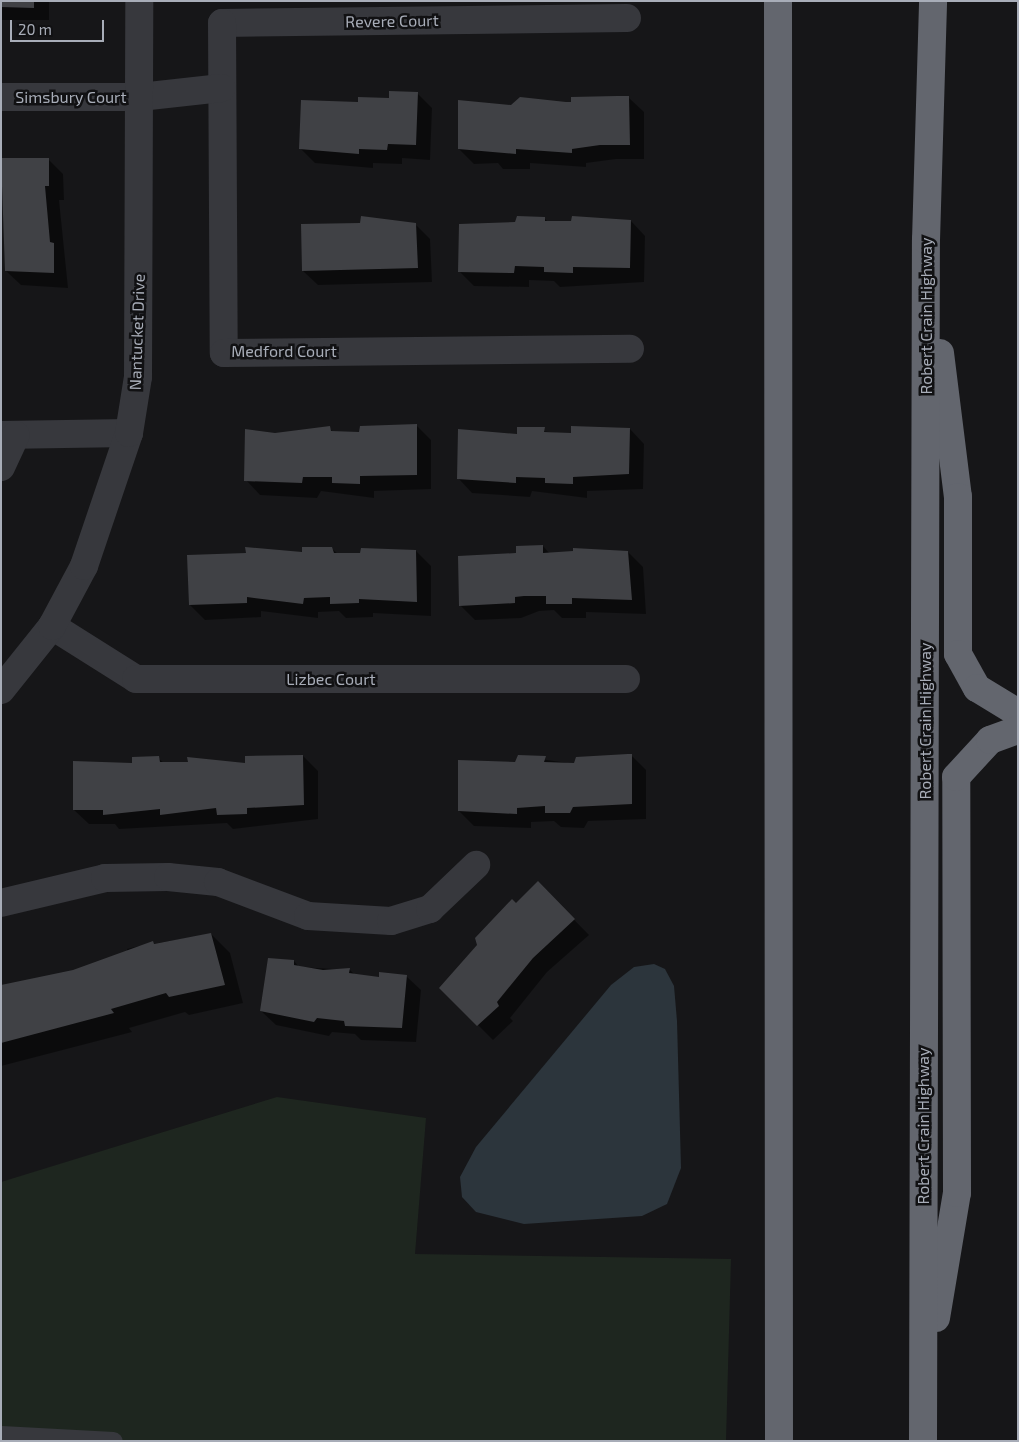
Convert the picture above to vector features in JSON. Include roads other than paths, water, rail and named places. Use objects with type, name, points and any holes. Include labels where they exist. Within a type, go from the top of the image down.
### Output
[{"type":"highway","points":[[778,1],[779,1441]]},
{"type":"highway","name":"Robert Crain Highway","points":[[923,1441],[926,240],[933,1]]},
{"type":"highway","points":[[926,240],[958,497],[958,654],[977,688],[1018,713]]},
{"type":"highway","points":[[922,1401],[957,1192],[956,777],[990,740],[1018,730]]},
{"type":"street","name":"Nantucket Drive","points":[[1,690],[52,626],[94,541],[129,433],[138,377],[139,1]]},
{"type":"street","name":"Revere Court","points":[[222,88],[222,23],[627,18]]},
{"type":"street","points":[[140,97],[222,88]]},
{"type":"street","name":"Medford Court","points":[[222,88],[224,353],[630,349]]},
{"type":"street","name":"Simsbury Court","points":[[1,97],[140,97]]},
{"type":"street","points":[[1,467],[9,435],[129,433]]},
{"type":"street","name":"Lizbec Court","points":[[52,626],[136,680],[626,679]]},
{"type":"street","points":[[1,903],[105,878],[168,877],[218,882],[308,916],[391,921],[430,909],[476,865]]},
{"type":"lane","points":[[1,1435],[113,1441]]}]
